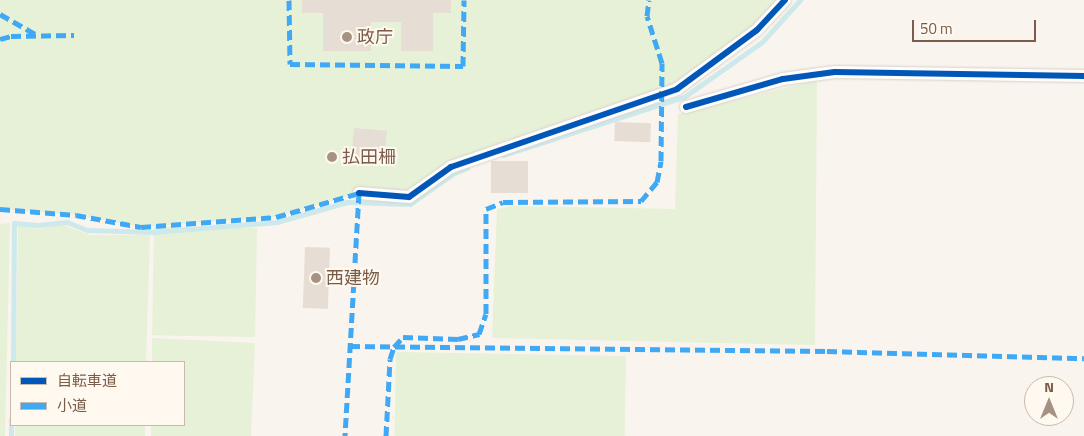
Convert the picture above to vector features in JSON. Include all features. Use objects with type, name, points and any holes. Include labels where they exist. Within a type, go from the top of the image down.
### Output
[{"type":"street","points":[[358,193],[409,197],[451,167],[677,89],[757,30],[785,0]]},
{"type":"street","points":[[686,107],[783,79],[834,72],[1084,76]]},
{"type":"green space","points":[[0,0],[785,0],[677,89],[451,167],[409,197],[359,193],[276,217],[141,227],[76,215],[0,209]]},
{"type":"green space","points":[[817,80],[815,345],[492,338],[497,209],[512,206],[675,209],[678,114]]},
{"type":"green space","points":[[10,223],[5,436],[0,436],[0,224]]},
{"type":"green space","points":[[63,225],[91,235],[150,235],[146,361],[16,361],[18,226],[38,229]]},
{"type":"green space","points":[[154,226],[257,228],[255,337],[152,335]]},
{"type":"green space","points":[[152,338],[255,343],[251,436],[151,436],[151,426],[185,426],[185,361],[152,361]]},
{"type":"green space","points":[[396,352],[626,356],[625,436],[395,436]]},
{"type":"green space","points":[[15,426],[145,426],[145,436],[15,436]]},
{"type":"building","name":"政庁","points":[[302,0],[451,0],[451,13],[433,13],[433,51],[401,51],[401,22],[371,22],[371,51],[323,51],[323,13],[302,13]]},
{"type":"building","points":[[615,122],[651,123],[650,142],[614,141]]},
{"type":"building","points":[[354,128],[387,131],[384,160],[351,157]]},
{"type":"building","points":[[491,161],[528,161],[528,193],[491,193]]},
{"type":"building","name":"西建物","points":[[305,247],[330,248],[328,309],[303,308]]},
{"type":"waterway","points":[[503,155],[684,97],[762,42],[800,0]]},
{"type":"waterway","points":[[13,361],[14,223],[39,225],[67,222],[87,230],[153,232],[277,222],[347,202],[410,204],[454,173],[467,168]]},
{"type":"waterway","points":[[11,426],[11,436]]},
{"type":"marked path","points":[[289,0],[290,64],[463,66],[464,0]]},
{"type":"marked path","points":[[386,436],[390,359],[394,347],[403,337],[458,339],[479,334],[486,314],[486,209],[503,202],[641,201],[657,182],[661,161],[662,63],[647,16],[649,0]]},
{"type":"marked path","points":[[0,14],[37,35]]},
{"type":"marked path","points":[[0,39],[11,36],[74,35]]},
{"type":"marked path","points":[[0,209],[76,215],[141,227],[276,217],[359,193],[345,436]]},
{"type":"marked path","points":[[350,346],[827,351],[1084,358]]},
{"type":"cycle path","points":[[359,193],[409,197],[451,167],[677,89],[757,30],[785,0]]},
{"type":"cycle path","points":[[686,107],[783,79],[835,72],[1084,76]]},
{"type":"place","name":"政庁","points":[[347,37]]},
{"type":"place","name":"払田柵","points":[[332,157]]},
{"type":"place","name":"西建物","points":[[316,278]]}]
